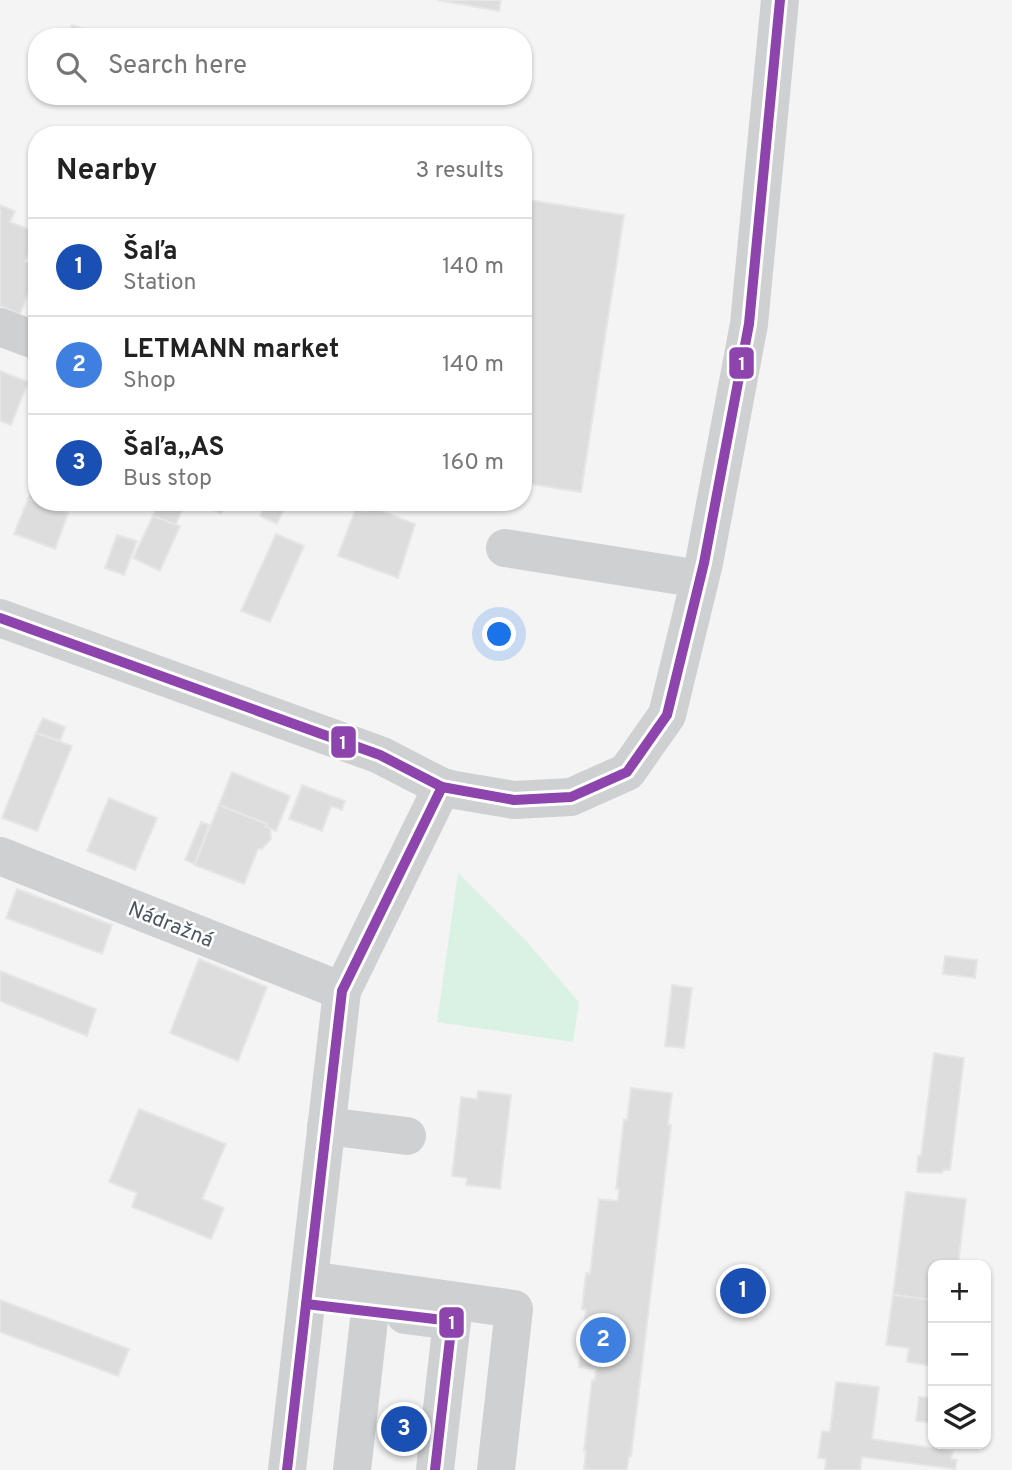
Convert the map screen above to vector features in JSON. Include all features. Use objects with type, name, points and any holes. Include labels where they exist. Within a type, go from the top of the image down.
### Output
[{"type":"street","points":[[0,618],[380,755],[442,787],[514,800],[572,797],[627,772],[667,715],[700,579],[749,324],[779,0]]},
{"type":"street","points":[[0,327],[28,338]]},
{"type":"street","points":[[505,548],[700,579]]},
{"type":"street","points":[[287,1470],[342,991],[442,787]]},
{"type":"street","name":"Nádražná","points":[[0,856],[342,991]]},
{"type":"street","points":[[326,1126],[407,1136]]},
{"type":"street","points":[[307,1292],[370,1311],[452,1321],[435,1470]]},
{"type":"street","points":[[307,1292],[514,1309],[496,1470]]},
{"type":"street","points":[[352,1470],[370,1311]]},
{"type":"green space","points":[[458,873],[527,942],[579,1002],[573,1042],[437,1022]]},
{"type":"building","points":[[437,0],[501,0],[499,11]]},
{"type":"building","points":[[532,200],[624,215],[581,492],[532,484]]},
{"type":"building","points":[[0,205],[15,211],[10,222],[28,229],[28,254],[25,262],[28,263],[28,294],[20,314],[0,306]]},
{"type":"building","points":[[0,371],[28,382],[11,425],[0,421]]},
{"type":"building","points":[[28,499],[28,511],[68,513],[55,549],[14,534]]},
{"type":"building","points":[[155,511],[182,511],[175,526],[153,516]]},
{"type":"building","points":[[262,511],[283,511],[277,524],[260,516]]},
{"type":"building","points":[[355,511],[382,511],[415,524],[398,578],[338,556]]},
{"type":"building","points":[[153,516],[180,526],[160,571],[133,558]]},
{"type":"building","points":[[276,534],[304,546],[270,622],[241,611]]},
{"type":"building","points":[[117,535],[137,541],[124,575],[105,568]]},
{"type":"building","points":[[43,718],[65,727],[60,741],[36,733]]},
{"type":"building","points":[[36,733],[72,746],[37,831],[2,818]]},
{"type":"building","points":[[232,772],[290,796],[276,831],[265,827],[267,824],[219,805]]},
{"type":"building","points":[[302,785],[345,801],[342,810],[331,806],[322,831],[289,819]]},
{"type":"building","points":[[109,798],[157,818],[135,870],[87,851]]},
{"type":"building","points":[[219,805],[267,824],[265,827],[270,828],[271,839],[262,849],[258,849],[244,884],[194,865]]},
{"type":"building","points":[[201,822],[209,825],[195,864],[185,860]]},
{"type":"building","points":[[17,889],[112,925],[102,954],[6,918]]},
{"type":"building","points":[[945,956],[977,960],[975,978],[943,974]]},
{"type":"building","points":[[199,959],[267,987],[238,1061],[170,1033]]},
{"type":"building","points":[[0,971],[96,1009],[87,1036],[0,1001]]},
{"type":"building","points":[[672,985],[692,988],[684,1048],[665,1046]]},
{"type":"building","points":[[934,1053],[964,1058],[950,1170],[943,1170],[942,1173],[917,1172]]},
{"type":"building","points":[[631,1088],[672,1093],[668,1125],[671,1125],[631,1456],[627,1470],[584,1469],[592,1380],[595,1380],[596,1369],[579,1367],[586,1310],[582,1309],[586,1273],[590,1274],[599,1199],[618,1201],[619,1189],[616,1189],[624,1119],[627,1120]]},
{"type":"building","points":[[478,1091],[511,1095],[500,1189],[466,1185],[467,1178],[452,1176],[461,1097],[477,1099]]},
{"type":"building","points":[[139,1109],[226,1144],[202,1199],[224,1208],[211,1239],[132,1207],[137,1193],[109,1182]]},
{"type":"building","points":[[906,1192],[966,1199],[959,1260],[928,1260],[928,1299],[893,1295]]},
{"type":"building","points":[[893,1295],[928,1299],[928,1365],[907,1362],[909,1348],[886,1345]]},
{"type":"building","points":[[0,1300],[129,1349],[118,1376],[0,1332]]},
{"type":"building","points":[[836,1382],[879,1387],[872,1439],[953,1451],[951,1459],[957,1460],[955,1469],[862,1457],[860,1470],[825,1470],[826,1459],[818,1458],[822,1431],[830,1432]]},
{"type":"building","points":[[919,1397],[928,1398],[928,1422],[916,1421]]},
{"type":"transit line","name":"1","points":[[0,618],[380,755],[442,787],[514,800],[571,797],[627,772],[667,715],[704,563],[749,324],[780,0]]},
{"type":"transit line","name":"1","points":[[287,1470],[342,991],[442,787]]},
{"type":"transit line","name":"1","points":[[306,1304],[452,1321],[435,1470]]},
{"type":"place","name":"Šaľa","points":[[743,1291]]},
{"type":"place","name":"LETMANN market","points":[[603,1340]]},
{"type":"place","name":"Šaľa,,AS","points":[[404,1429]]}]
